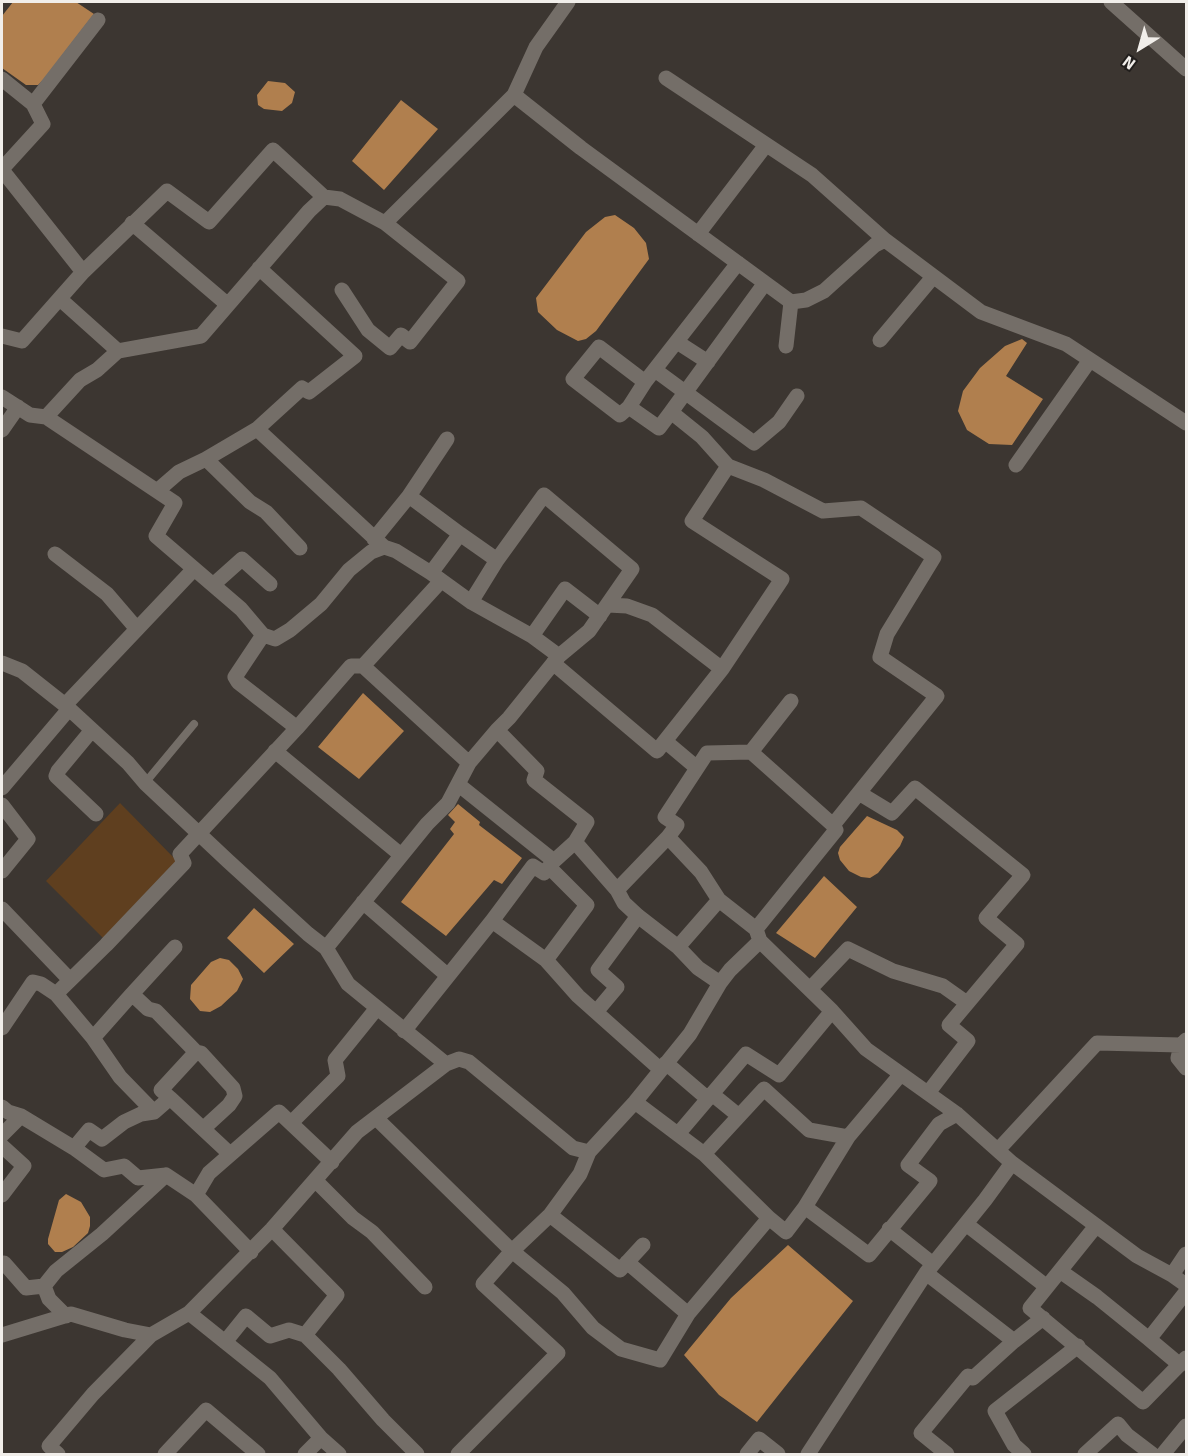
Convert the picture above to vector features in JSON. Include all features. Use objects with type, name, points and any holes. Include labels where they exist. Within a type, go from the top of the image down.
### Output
[{"type":"street","points":[[385,222],[514,95],[536,47],[568,2]]},
{"type":"street","points":[[1111,2],[1186,69]]},
{"type":"street","points":[[33,104],[98,20]]},
{"type":"street","points":[[666,78],[812,175],[885,240],[981,312],[1066,344],[1186,423]]},
{"type":"street","points":[[2,80],[33,104],[43,124],[2,170],[83,272]]},
{"type":"street","points":[[514,95],[791,302],[806,300],[824,291],[875,244],[885,240]]},
{"type":"street","points":[[698,234],[766,145]]},
{"type":"street","points":[[2,336],[22,341],[83,272],[166,191],[208,222],[273,150],[324,197],[340,199],[385,222],[458,281],[410,342],[400,335],[390,348],[368,330],[342,290]]},
{"type":"street","points":[[46,417],[80,380],[97,370],[118,351],[201,336],[309,211],[324,197]]},
{"type":"street","points":[[132,223],[228,305]]},
{"type":"street","points":[[645,382],[599,347],[573,379],[620,415],[629,407],[645,382],[738,263]]},
{"type":"street","points":[[157,490],[179,472],[257,429],[302,388],[309,392],[355,356],[260,268]]},
{"type":"street","points":[[880,340],[933,277]]},
{"type":"street","points":[[629,407],[659,428],[765,282]]},
{"type":"street","points":[[60,299],[118,351]]},
{"type":"street","points":[[786,346],[791,302]]},
{"type":"street","points":[[677,342],[708,362]]},
{"type":"street","points":[[1016,465],[1090,360]]},
{"type":"street","points":[[655,370],[754,443],[779,422],[797,396]]},
{"type":"street","points":[[2,397],[30,415],[46,417],[175,502],[156,536],[242,609],[263,635],[275,639],[290,630],[321,604],[349,570],[379,543],[447,439]]},
{"type":"street","points":[[2,430],[18,407]]},
{"type":"street","points":[[671,412],[702,436],[728,466],[764,480],[823,511],[861,508],[934,557],[887,634],[880,657],[937,696],[833,825]]},
{"type":"street","points":[[257,429],[379,543],[396,551],[471,602],[532,636],[657,751],[722,669],[782,579],[692,521],[728,466]]},
{"type":"street","points":[[206,459],[250,502],[266,512],[300,548]]},
{"type":"street","points":[[326,948],[427,824],[448,803],[469,763],[496,730],[509,718],[556,660],[589,631],[632,569],[544,495],[496,560],[471,602]]},
{"type":"street","points":[[409,496],[496,560]]},
{"type":"street","points":[[363,666],[436,577],[460,534]]},
{"type":"street","points":[[55,554],[106,594],[137,629]]},
{"type":"street","points":[[214,585],[242,559],[270,584]]},
{"type":"street","points":[[2,788],[67,707],[194,569]]},
{"type":"street","points":[[532,636],[565,589],[604,610],[627,606],[652,615],[722,669]]},
{"type":"street","points":[[263,635],[235,677],[238,682],[297,728]]},
{"type":"street","points":[[2,663],[22,671],[67,707],[199,834],[326,948],[348,984],[446,1065]]},
{"type":"street","points":[[56,994],[184,863],[179,855],[351,666],[363,666],[469,763]]},
{"type":"street","points":[[751,752],[791,700]]},
{"type":"street","points":[[92,730],[56,776],[96,814]]},
{"type":"street","points":[[404,1031],[533,866],[544,873],[574,842],[587,822],[534,780],[537,771],[496,730]]},
{"type":"street","points":[[665,741],[697,768]]},
{"type":"street","points":[[275,751],[401,855]]},
{"type":"street","points":[[458,1455],[558,1353],[483,1284],[512,1251],[550,1215],[580,1174],[589,1152],[635,1102],[690,1034],[720,983],[836,830],[751,752],[707,753],[665,817],[677,825],[617,890]]},
{"type":"street","points":[[459,785],[552,864],[587,905],[546,960]]},
{"type":"street","points":[[859,793],[892,813],[915,788],[1023,875],[986,918],[1017,944],[948,1025],[968,1041],[928,1093]]},
{"type":"street","points":[[2,804],[28,839],[2,870]]},
{"type":"street","points":[[668,837],[701,872],[719,900],[758,934],[866,1049],[957,1114],[1012,1163],[1096,1226],[1137,1256],[1186,1285]]},
{"type":"street","points":[[574,842],[617,890],[624,903],[678,947],[698,968],[720,983]]},
{"type":"street","points":[[678,947],[719,900]]},
{"type":"street","points":[[363,902],[448,976]]},
{"type":"street","points":[[2,909],[70,980]]},
{"type":"street","points":[[596,1012],[617,987],[598,970],[638,916]]},
{"type":"street","points":[[492,921],[546,960],[578,996],[663,1067],[739,1116]]},
{"type":"street","points":[[93,1038],[175,947]]},
{"type":"street","points":[[810,989],[848,949],[893,971],[943,986],[967,1003]]},
{"type":"street","points":[[2,1028],[33,982],[41,984],[56,994],[93,1038],[120,1077],[154,1112]]},
{"type":"street","points":[[132,994],[148,1009],[156,1011],[196,1052],[201,1053],[233,1088],[235,1096],[229,1106],[204,1128]]},
{"type":"street","points":[[291,1123],[338,1076],[335,1060],[377,1008]]},
{"type":"street","points":[[678,1134],[746,1054],[778,1075],[832,1011]]},
{"type":"street","points":[[998,1150],[1097,1043],[1184,1042],[1178,1059],[1186,1068]]},
{"type":"street","points":[[196,1052],[161,1090],[230,1154]]},
{"type":"street","points":[[51,1452],[49,1446],[93,1394],[152,1335],[189,1313],[251,1252],[357,1132],[446,1065],[459,1059],[469,1062],[573,1148],[589,1152]]},
{"type":"street","points":[[635,1102],[704,1154],[786,1232],[805,1207],[848,1137],[901,1074]]},
{"type":"street","points":[[704,1154],[764,1089],[809,1130],[848,1137]]},
{"type":"street","points":[[74,1149],[89,1130],[102,1139],[124,1122],[141,1114],[154,1112],[170,1098]]},
{"type":"street","points":[[2,1107],[8,1112],[21,1116],[104,1170],[124,1166],[138,1178],[166,1175],[196,1195],[251,1252]]},
{"type":"street","points":[[196,1195],[208,1173],[279,1112],[332,1162]]},
{"type":"street","points":[[805,1207],[868,1255],[930,1181],[908,1165],[939,1124],[957,1114]]},
{"type":"street","points":[[2,1135],[21,1116]]},
{"type":"street","points":[[376,1118],[512,1251],[563,1293],[593,1328],[621,1349],[660,1360],[688,1314],[769,1218]]},
{"type":"street","points":[[2,1146],[24,1166],[2,1195]]},
{"type":"street","points":[[808,1455],[929,1268],[995,1188],[1012,1163]]},
{"type":"street","points":[[2,1264],[4,1263],[26,1288],[44,1286],[56,1271],[102,1234],[166,1175]]},
{"type":"street","points":[[315,1181],[353,1218],[372,1232],[425,1287]]},
{"type":"street","points":[[550,1215],[620,1270],[643,1245]]},
{"type":"street","points":[[966,1224],[1047,1287]]},
{"type":"street","points":[[1060,1271],[1097,1297],[1149,1339],[1183,1361],[1143,1402],[1030,1308],[1096,1226]]},
{"type":"street","points":[[272,1229],[337,1295],[305,1335]]},
{"type":"street","points":[[889,1229],[929,1268],[1014,1341]]},
{"type":"street","points":[[1172,1275],[1186,1254]]},
{"type":"street","points":[[627,1262],[688,1314]]},
{"type":"street","points":[[44,1286],[49,1299],[66,1316]]},
{"type":"street","points":[[1149,1339],[1186,1292]]},
{"type":"street","points":[[189,1313],[270,1378],[321,1438],[339,1455]]},
{"type":"street","points":[[2,1335],[71,1314],[125,1330],[152,1335]]},
{"type":"street","points":[[225,1342],[246,1316],[270,1336],[289,1330],[305,1335],[417,1455]]},
{"type":"street","points":[[947,1455],[921,1433],[968,1376],[973,1378],[1043,1318]]},
{"type":"street","points":[[1024,1455],[1014,1445],[995,1411],[1078,1346]]},
{"type":"street","points":[[165,1455],[206,1410],[258,1455]]},
{"type":"street","points":[[1085,1455],[1118,1424],[1127,1435],[1152,1455]]},
{"type":"street","points":[[1163,1455],[1186,1426]]},
{"type":"street","points":[[305,1455],[321,1438]]},
{"type":"street","points":[[747,1455],[759,1439],[778,1455]]},
{"type":"lane","points":[[145,783],[194,724]]},
{"type":"shaded area","points":[[13,2],[76,2],[94,14],[38,85],[26,85],[2,68],[2,16]]},
{"type":"shaded area","points":[[268,81],[285,83],[295,92],[292,103],[282,111],[264,109],[258,105],[257,95]]},
{"type":"shaded area","points":[[401,100],[438,129],[384,190],[352,161]]},
{"type":"shaded area","points":[[615,215],[634,228],[646,243],[649,259],[596,331],[586,339],[578,341],[557,330],[538,312],[536,298],[586,232],[605,217]]},
{"type":"shaded area","points":[[1022,339],[1027,343],[1006,376],[1043,399],[1012,445],[989,444],[967,430],[958,411],[963,391],[980,368],[1005,346]]},
{"type":"shaded area","points":[[363,693],[404,731],[359,779],[318,747]]},
{"type":"shaded area","points":[[120,803],[179,863],[106,941],[46,881]]},
{"type":"shaded area","points":[[458,804],[480,822],[479,825],[522,858],[502,884],[494,880],[446,936],[401,902],[454,834],[450,829],[455,822],[448,815]]},
{"type":"shaded area","points":[[867,816],[897,830],[904,837],[900,846],[878,873],[870,878],[861,877],[849,871],[840,860],[838,853],[840,847]]},
{"type":"shaded area","points":[[824,876],[857,907],[815,958],[776,933]]},
{"type":"shaded area","points":[[254,908],[294,944],[264,973],[227,938]]},
{"type":"shaded area","points":[[220,958],[229,960],[238,969],[243,979],[237,991],[221,1006],[210,1012],[200,1011],[190,999],[191,985],[211,962]]},
{"type":"shaded area","points":[[66,1194],[81,1202],[90,1217],[90,1226],[88,1233],[73,1247],[62,1252],[55,1252],[48,1244],[48,1239],[59,1200]]},
{"type":"shaded area","points":[[788,1245],[853,1301],[757,1422],[719,1395],[684,1355],[731,1298]]}]
